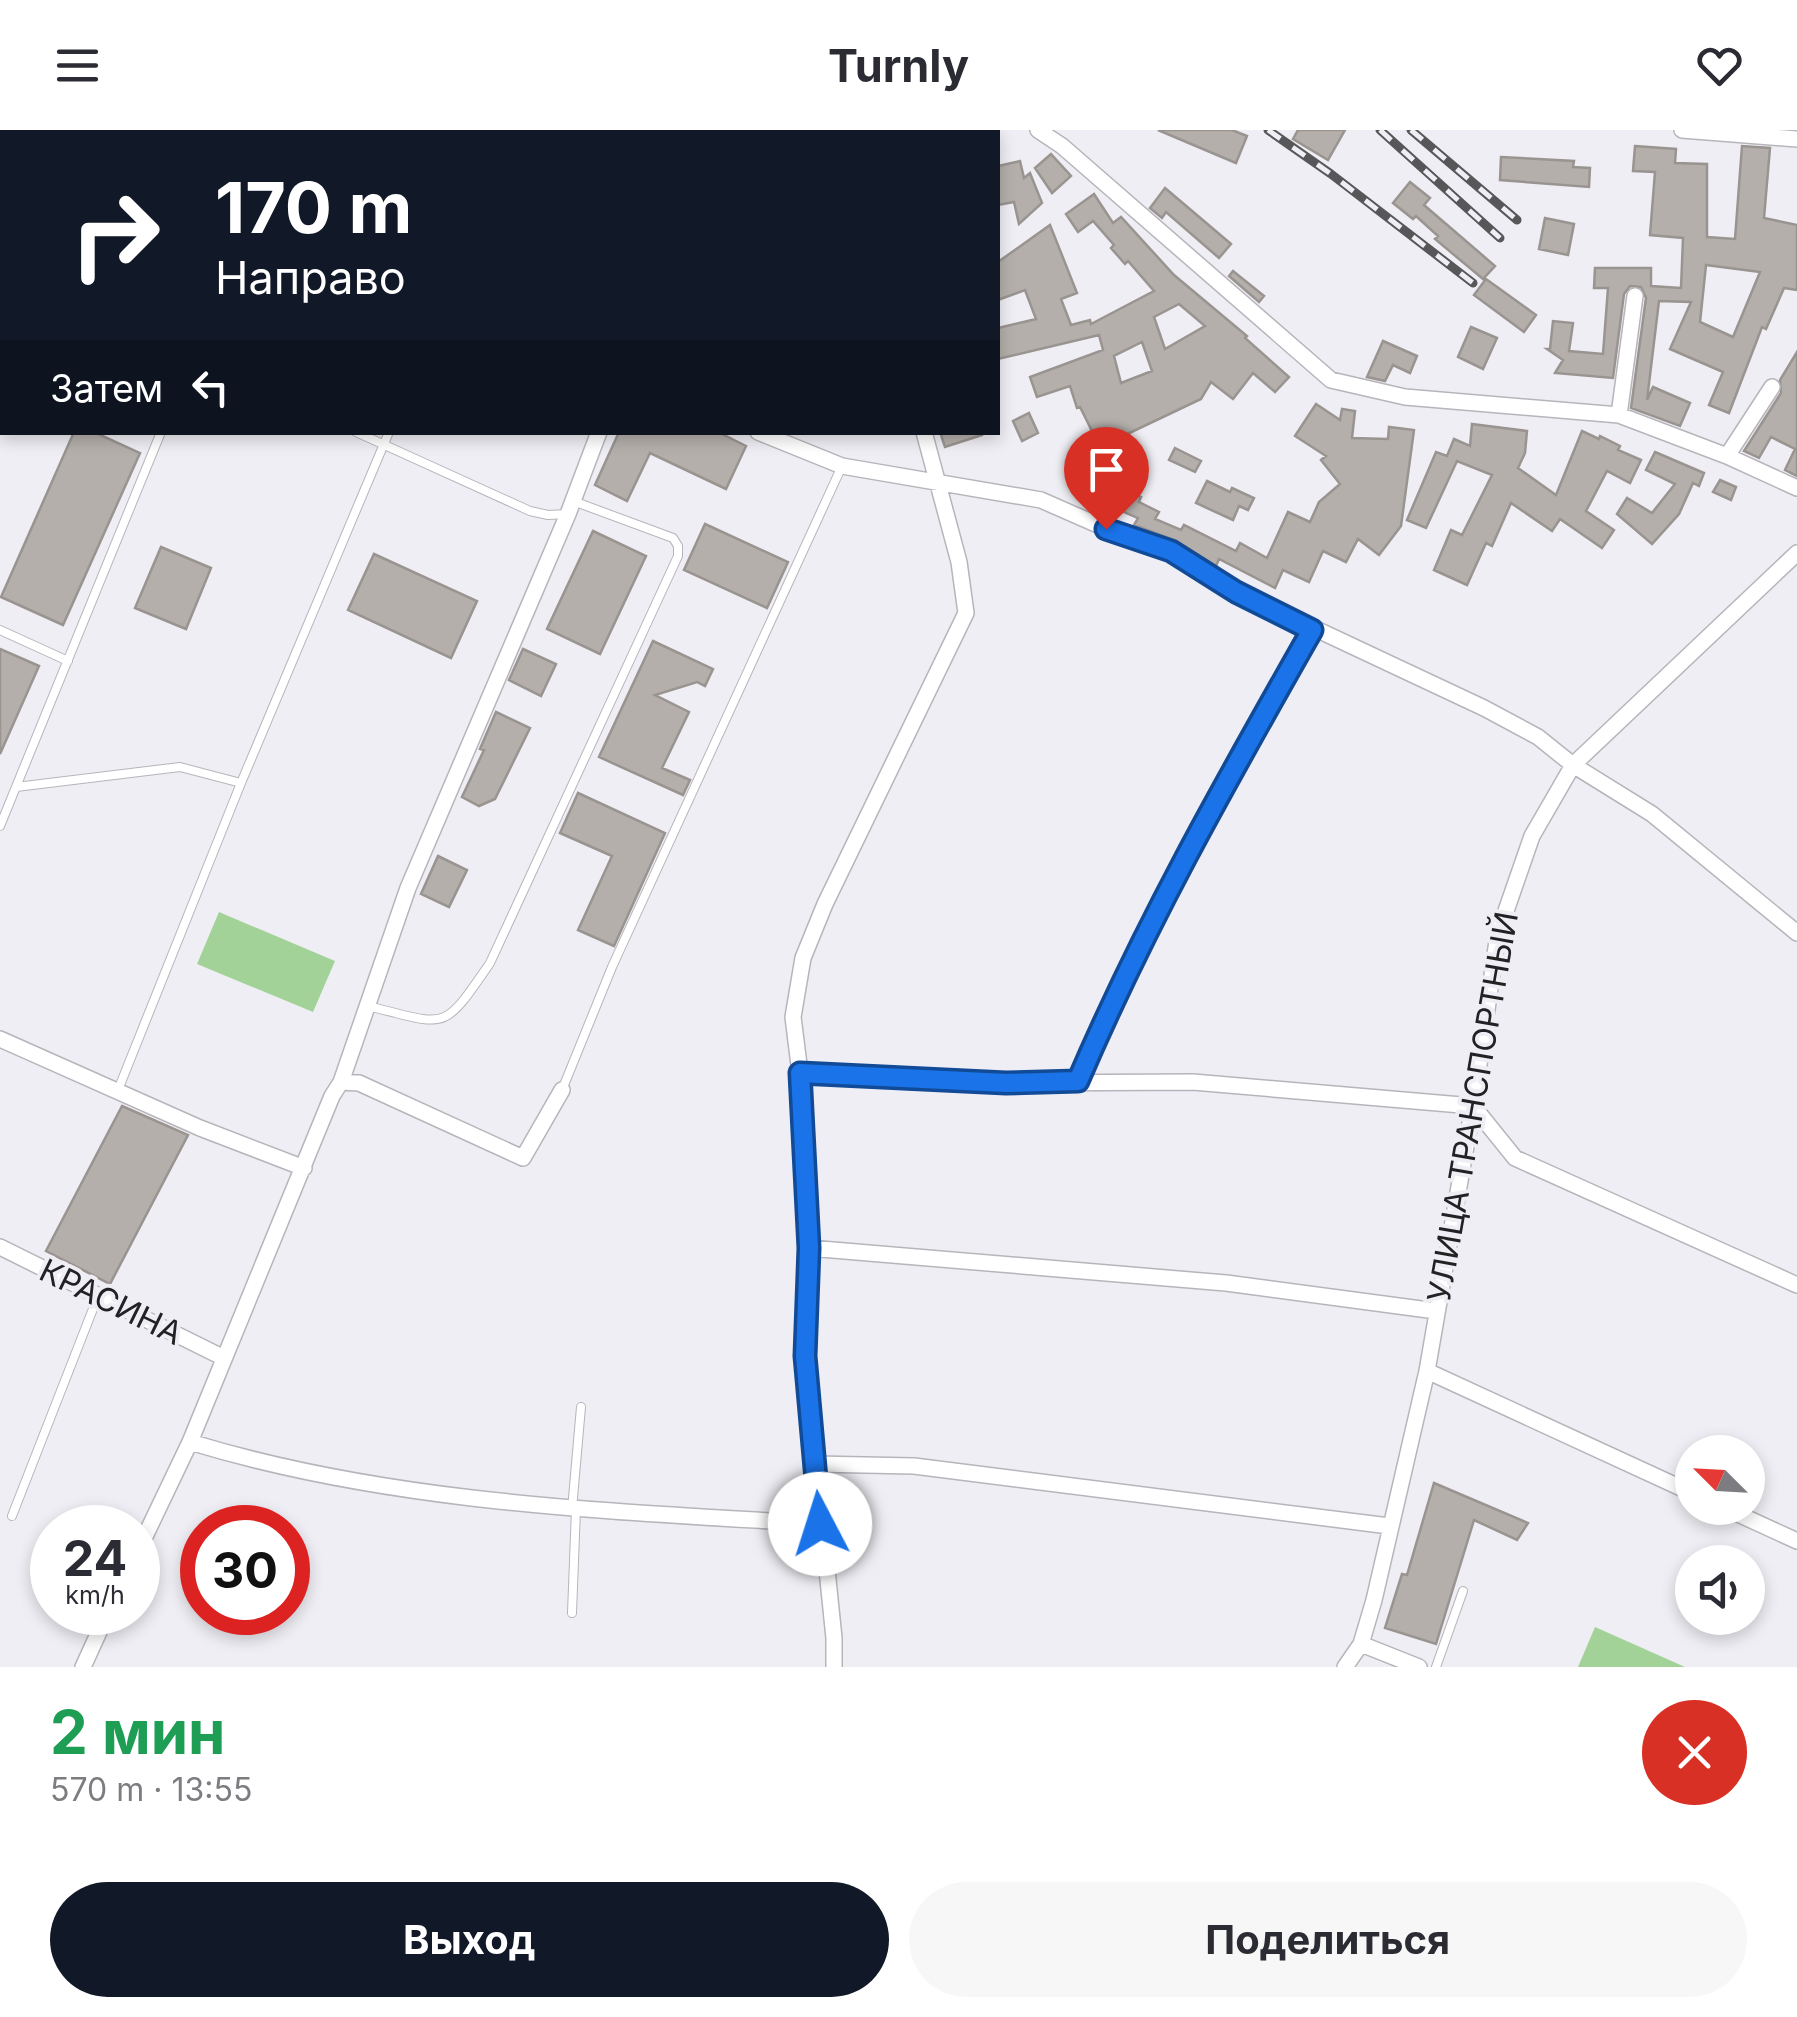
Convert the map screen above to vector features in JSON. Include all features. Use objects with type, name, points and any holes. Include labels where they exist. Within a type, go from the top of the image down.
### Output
[{"type":"street","points":[[1038,130],[1062,146],[1331,380],[1406,397],[1619,415],[1727,456],[1797,488]]},
{"type":"street","points":[[1682,130],[1797,138]]},
{"type":"street","points":[[1619,415],[1635,296]]},
{"type":"street","points":[[1727,456],[1772,386]]},
{"type":"street","points":[[160,1505],[341,1082],[408,888],[571,508],[597,435]]},
{"type":"street","points":[[765,435],[842,466],[1041,500],[1106,529],[1171,551],[1236,592],[1538,737],[1652,814],[1797,933]]},
{"type":"street","points":[[834,1667],[805,1356],[809,1248],[800,1073],[793,1017],[803,958],[825,904],[966,612],[959,562],[925,435]]},
{"type":"street","name":"УЛИЦА ТРАНСПОРТНЫЙ","points":[[1344,1667],[1360,1644],[1374,1600],[1426,1371],[1498,934],[1532,836],[1574,764],[1797,553]]},
{"type":"street","points":[[1078,1081],[1121,980],[1171,880],[1312,630]]},
{"type":"street","points":[[0,1040],[200,1128],[304,1168]]},
{"type":"street","points":[[800,1073],[1006,1083],[1192,1082],[1472,1106],[1514,1158],[1797,1286]]},
{"type":"street","points":[[341,1082],[358,1082],[524,1158],[562,1090]]},
{"type":"street","name":"КРАСИНА","points":[[0,1247],[222,1356]]},
{"type":"street","points":[[809,1248],[1226,1283],[1436,1311]]},
{"type":"street","points":[[1426,1371],[1675,1485]]},
{"type":"street","points":[[190,1442],[260,1464],[386,1485],[574,1509],[820,1524]]},
{"type":"street","points":[[815,1464],[914,1466],[1389,1526]]},
{"type":"street","points":[[1762,1525],[1797,1541]]},
{"type":"street","points":[[83,1667],[98,1635]]},
{"type":"street","points":[[1360,1644],[1418,1667]]},
{"type":"lane","points":[[0,826],[160,435]]},
{"type":"lane","points":[[362,435],[530,511],[548,515],[571,508],[673,538],[678,546],[678,556],[490,963],[449,1017],[430,1022],[366,1005]]},
{"type":"lane","points":[[118,1090],[387,435]]},
{"type":"lane","points":[[562,1090],[612,968],[842,466]]},
{"type":"lane","points":[[0,630],[68,661]]},
{"type":"lane","points":[[16,787],[180,767],[241,783]]},
{"type":"lane","points":[[12,1516],[98,1296]]},
{"type":"lane","points":[[572,1613],[581,1407]]},
{"type":"lane","points":[[1436,1667],[1462,1592]]},
{"type":"green space","points":[[219,912],[335,961],[313,1012],[197,964]]},
{"type":"green space","points":[[1595,1627],[1685,1667],[1578,1667]]},
{"type":"building","points":[[1158,130],[1232,130],[1247,136],[1236,163]]},
{"type":"building","points":[[1298,130],[1345,130],[1328,160],[1293,139]]},
{"type":"building","points":[[1635,146],[1676,149],[1675,163],[1707,164],[1707,237],[1735,239],[1742,146],[1770,148],[1764,218],[1797,225],[1797,290],[1784,288],[1766,329],[1762,327],[1729,413],[1709,405],[1723,372],[1670,349],[1691,302],[1659,301],[1647,400],[1653,387],[1690,403],[1680,426],[1631,408],[1646,298],[1641,287],[1630,286],[1624,294],[1613,378],[1555,373],[1563,360],[1547,349],[1553,321],[1573,323],[1569,351],[1603,354],[1608,288],[1594,288],[1595,268],[1651,268],[1651,286],[1681,288],[1683,238],[1650,235],[1655,172],[1633,171]],"holes":[[[1706,265],[1760,272],[1733,337],[1700,322]]]},
{"type":"building","points":[[1051,154],[1071,176],[1052,193],[1035,168]]},
{"type":"building","points":[[1501,157],[1574,161],[1573,167],[1590,168],[1589,187],[1500,180]]},
{"type":"building","points":[[1020,161],[1024,178],[1030,173],[1042,203],[1019,224],[1014,202],[1000,205],[1000,166]]},
{"type":"building","points":[[1410,182],[1430,198],[1424,205],[1495,266],[1483,279],[1435,239],[1438,236],[1416,216],[1413,219],[1393,203]]},
{"type":"building","points":[[1165,188],[1231,244],[1219,258],[1166,212],[1162,218],[1150,208]]},
{"type":"building","points":[[1094,194],[1113,223],[1121,217],[1174,275],[1289,377],[1275,392],[1253,373],[1233,399],[1211,382],[1201,399],[1100,447],[1080,407],[1077,408],[1070,386],[1037,397],[1030,377],[1103,350],[1099,335],[1000,359],[1000,328],[1036,319],[1025,290],[1000,299],[1000,261],[1050,225],[1077,293],[1061,299],[1071,325],[1090,320],[1091,324],[1154,291],[1111,248],[1114,245],[1093,221],[1078,232],[1066,214]],"holes":[[[1179,304],[1205,326],[1165,349],[1154,317]],[[1142,342],[1152,371],[1121,383],[1114,356]]]},
{"type":"building","points":[[1545,218],[1574,224],[1568,255],[1539,249]]},
{"type":"building","points":[[1233,271],[1264,296],[1259,302],[1229,276]]},
{"type":"building","points":[[1486,279],[1536,315],[1524,332],[1474,295]]},
{"type":"building","points":[[1471,327],[1497,338],[1483,369],[1458,357]]},
{"type":"building","points":[[1383,341],[1417,356],[1410,373],[1393,365],[1385,381],[1367,377]]},
{"type":"building","points":[[1797,352],[1797,476],[1785,470],[1795,449],[1771,437],[1759,458],[1744,451],[1781,393],[1780,380]]},
{"type":"building","points":[[1316,404],[1340,420],[1342,409],[1355,411],[1352,438],[1388,439],[1389,427],[1414,430],[1401,526],[1379,555],[1358,539],[1346,562],[1323,551],[1309,582],[1283,570],[1275,588],[1219,559],[1216,566],[1177,541],[1134,525],[1138,518],[1115,508],[1123,489],[1159,512],[1155,519],[1181,530],[1184,525],[1236,551],[1240,543],[1267,558],[1288,512],[1310,522],[1319,502],[1340,484],[1321,460],[1326,456],[1295,436]]},
{"type":"building","points":[[1029,413],[1038,433],[1022,441],[1013,421]]},
{"type":"building","points":[[1472,424],[1527,431],[1525,453],[1518,468],[1556,495],[1582,431],[1599,439],[1600,436],[1641,460],[1630,483],[1607,471],[1586,511],[1614,530],[1602,548],[1560,519],[1552,531],[1511,503],[1492,546],[1486,543],[1467,585],[1434,570],[1451,530],[1462,535],[1492,475],[1457,461],[1426,528],[1407,520],[1436,452],[1447,456],[1454,439],[1470,446]]},
{"type":"building","points":[[73,435],[101,435],[140,453],[63,625],[1,597]]},
{"type":"building","points":[[618,435],[724,435],[746,446],[726,489],[650,453],[627,501],[595,485]]},
{"type":"building","points":[[941,435],[982,435],[945,447]]},
{"type":"building","points":[[1175,448],[1201,461],[1195,472],[1169,460]]},
{"type":"building","points":[[1655,452],[1704,473],[1699,486],[1693,483],[1679,514],[1652,544],[1617,514],[1627,498],[1652,513],[1675,484],[1646,470]]},
{"type":"building","points":[[1720,480],[1736,487],[1731,500],[1713,492]]},
{"type":"building","points":[[1207,481],[1254,498],[1248,510],[1239,506],[1233,520],[1196,503]]},
{"type":"building","points":[[705,524],[788,562],[767,608],[684,570]]},
{"type":"building","points":[[593,531],[646,556],[600,654],[547,629]]},
{"type":"building","points":[[161,547],[211,568],[186,629],[135,608]]},
{"type":"building","points":[[374,554],[477,601],[451,658],[348,610]]},
{"type":"building","points":[[653,641],[713,669],[705,686],[697,682],[655,695],[689,712],[662,768],[690,780],[683,795],[599,757]]},
{"type":"building","points":[[0,649],[39,666],[0,754]]},
{"type":"building","points":[[523,649],[556,664],[541,696],[509,680]]},
{"type":"building","points":[[496,712],[530,728],[495,799],[479,806],[462,797]]},
{"type":"building","points":[[578,793],[665,833],[614,946],[578,930],[612,856],[560,833]]},
{"type":"building","points":[[438,856],[467,870],[449,907],[421,894]]},
{"type":"building","points":[[122,1106],[188,1135],[110,1284],[46,1251]]},
{"type":"building","points":[[1434,1483],[1528,1523],[1517,1540],[1474,1520],[1436,1644],[1385,1628],[1402,1574],[1407,1575]]},
{"type":"railway","points":[[1268,130],[1473,283]]},
{"type":"railway","points":[[1380,130],[1500,238]]},
{"type":"railway","points":[[1411,130],[1517,220]]},
{"type":"route","points":[[820,1524],[805,1356],[809,1248],[800,1073],[1006,1083],[1078,1081],[1121,980],[1171,880],[1312,630],[1236,592],[1171,551],[1106,529]]}]
